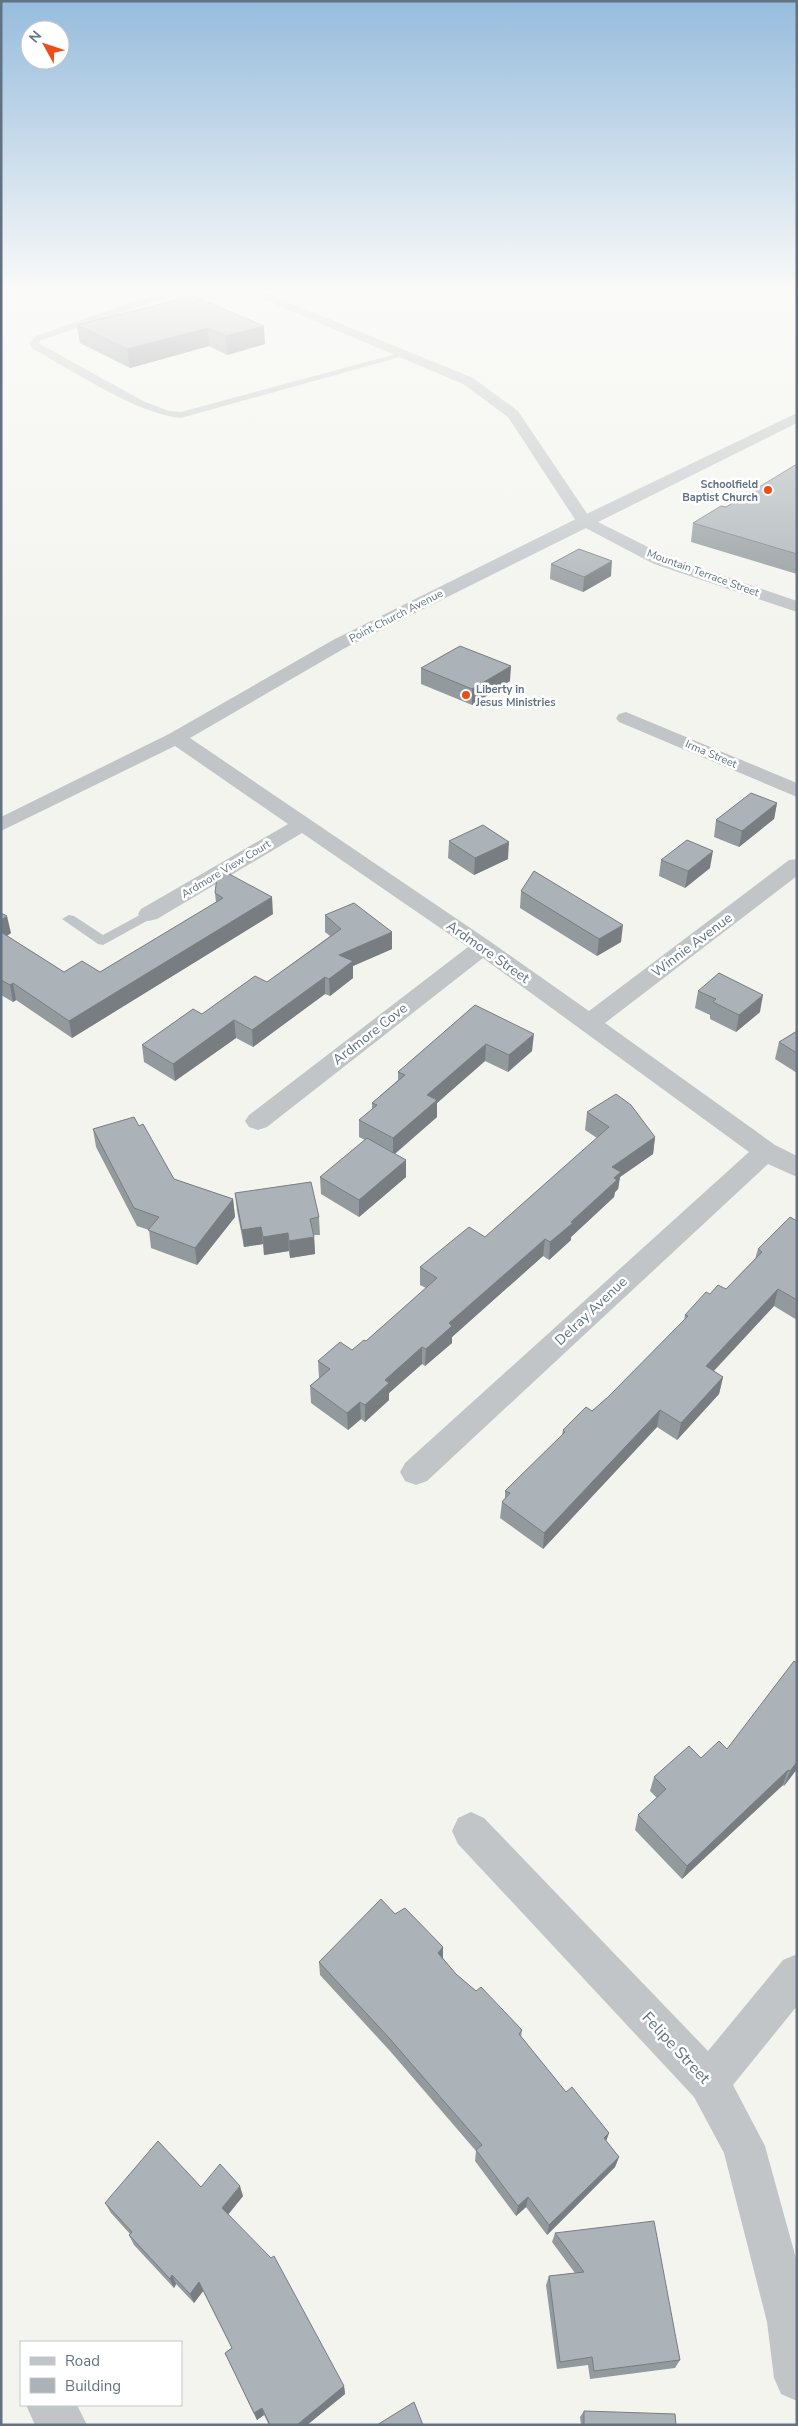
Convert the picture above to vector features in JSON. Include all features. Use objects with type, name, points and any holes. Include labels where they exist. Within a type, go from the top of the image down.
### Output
[{"type":"street","name":"Mountain Terrace Street","points":[[499,404],[513,414],[584,521],[660,560],[797,606]]},
{"type":"street","name":"Point Church Avenue","points":[[1,825],[176,738],[339,644],[797,417]]},
{"type":"street","name":"Irma Street","points":[[626,718],[797,791]]},
{"type":"street","name":"Ardmore Street","points":[[176,738],[483,947],[766,1150],[797,1168]]},
{"type":"street","name":"Ardmore View Court","points":[[149,914],[302,824]]},
{"type":"street","name":"Winnie Avenue","points":[[588,1024],[797,865]]},
{"type":"street","name":"Ardmore Cove","points":[[258,1121],[483,947]]},
{"type":"street","name":"Delray Avenue","points":[[416,1472],[766,1150]]},
{"type":"street","name":"Felipe Street","points":[[471,1831],[709,2082],[744,2146],[790,2322],[797,2378]]},
{"type":"street","points":[[709,2082],[797,1974]]},
{"type":"street","points":[[51,2406],[63,2425]]},
{"type":"lane","points":[[143,404],[168,414],[181,415],[221,404]]},
{"type":"lane","points":[[69,920],[104,941],[149,914]]},
{"type":"building","points":[[797,464],[797,554],[693,523],[721,506],[726,507]]},
{"type":"building","points":[[579,549],[612,561],[584,577],[551,564]]},
{"type":"building","points":[[460,646],[511,666],[472,689],[421,668]]},
{"type":"building","points":[[751,793],[777,803],[742,831],[716,820]]},
{"type":"building","points":[[483,825],[509,842],[475,858],[449,841]]},
{"type":"building","points":[[687,840],[713,851],[688,871],[661,860]]},
{"type":"building","points":[[218,868],[272,897],[69,1021],[13,983],[10,985],[1,980],[1,932],[64,972],[82,961],[100,972],[223,898],[215,893]]},
{"type":"building","points":[[534,871],[623,925],[599,939],[521,891]]},
{"type":"building","points":[[354,903],[392,932],[339,955],[353,961],[329,979],[325,977],[252,1030],[234,1020],[173,1064],[142,1045],[193,1009],[202,1014],[255,976],[267,982],[341,929],[325,915]]},
{"type":"building","points":[[1,913],[7,916],[1,920]]},
{"type":"building","points":[[719,973],[763,995],[739,1015],[713,1002],[716,999],[698,991]]},
{"type":"building","points":[[475,1005],[534,1034],[509,1055],[486,1044],[427,1095],[437,1100],[393,1138],[359,1120],[377,1105],[372,1103],[405,1075],[398,1072]]},
{"type":"building","points":[[797,1031],[797,1053],[779,1042]]},
{"type":"building","points":[[616,1094],[631,1105],[655,1137],[612,1167],[621,1172],[614,1178],[617,1180],[571,1222],[573,1223],[550,1242],[545,1239],[449,1323],[452,1326],[426,1349],[422,1347],[385,1380],[389,1383],[365,1405],[360,1402],[347,1413],[310,1386],[330,1369],[318,1361],[340,1342],[352,1350],[364,1340],[366,1341],[437,1278],[420,1267],[469,1227],[485,1237],[609,1127],[587,1112]]},
{"type":"building","points":[[134,1117],[139,1126],[143,1124],[174,1179],[233,1199],[195,1248],[148,1230],[159,1217],[134,1208],[93,1129]]},
{"type":"building","points":[[367,1138],[406,1160],[359,1200],[320,1177]]},
{"type":"building","points":[[311,1182],[319,1217],[310,1219],[314,1237],[289,1241],[288,1233],[263,1237],[261,1227],[242,1230],[235,1193]]},
{"type":"building","points":[[790,1217],[797,1221],[797,1300],[778,1289],[706,1366],[723,1377],[681,1423],[660,1410],[544,1533],[502,1502],[510,1493],[505,1491],[565,1432],[563,1430],[586,1407],[592,1411],[608,1397],[688,1316],[685,1315],[706,1292],[710,1294],[718,1285],[726,1289],[762,1252],[758,1249]]},
{"type":"building","points":[[794,1661],[797,1663],[797,1762],[790,1771],[788,1770],[687,1866],[638,1815],[666,1789],[654,1777],[689,1746],[701,1758],[719,1741],[727,1749]]},
{"type":"building","points":[[381,1899],[395,1914],[405,1908],[443,1947],[438,1953],[456,1974],[476,1991],[481,1987],[522,2030],[519,2034],[566,2092],[572,2087],[609,2133],[604,2138],[619,2157],[549,2225],[528,2197],[518,2206],[476,2150],[482,2145],[390,2039],[319,1962]]},
{"type":"building","points":[[158,2141],[201,2187],[220,2164],[240,2186],[222,2208],[271,2258],[274,2256],[344,2386],[297,2425],[270,2425],[262,2408],[254,2413],[225,2353],[232,2348],[199,2282],[190,2294],[172,2275],[170,2279],[129,2235],[132,2232],[105,2203]]},
{"type":"building","points":[[654,2221],[680,2360],[594,2371],[592,2357],[560,2362],[549,2276],[584,2272],[555,2233]]},
{"type":"building","points":[[414,2402],[423,2425],[377,2425]]},
{"type":"building","points":[[584,2411],[675,2414],[676,2425],[584,2425]]},
{"type":"place","name":"Schoolfield Baptist Church","points":[[768,490]]},
{"type":"place","name":"Liberty in Jesus Ministries","points":[[466,695]]}]
